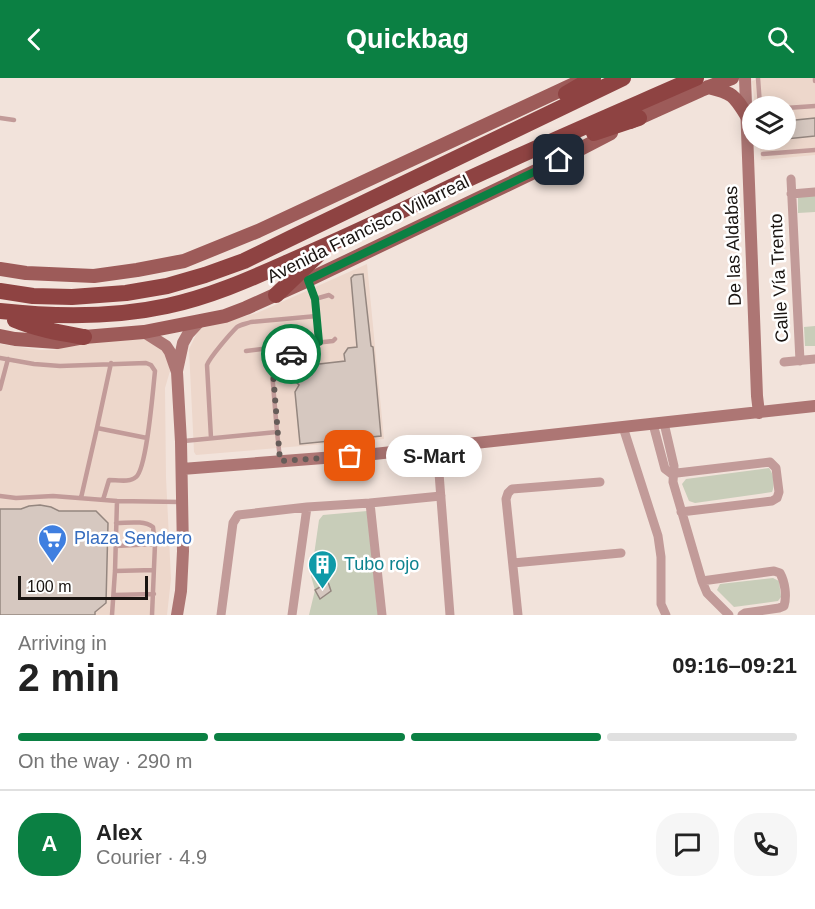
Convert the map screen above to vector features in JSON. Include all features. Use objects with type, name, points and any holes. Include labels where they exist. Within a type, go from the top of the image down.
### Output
[{"type":"highway","points":[[494,141],[593,78]]},
{"type":"highway","name":"Avenida Francisco Villarreal","points":[[0,291],[33,296],[72,297],[126,293],[167,286],[205,275],[244,261],[623,78]]},
{"type":"highway","name":"Avenida Francisco Villarreal","points":[[0,312],[84,315],[126,312],[166,306],[206,295],[328,245],[502,163],[702,83]]},
{"type":"highway","points":[[502,163],[639,118]]},
{"type":"highway","points":[[276,295],[328,245]]},
{"type":"highway","points":[[0,312],[24,324],[84,337]]},
{"type":"main road","points":[[0,269],[26,273],[94,276],[184,261],[258,231],[587,78]]},
{"type":"main road","name":"Avenida Francisco Villarreal","points":[[0,336],[57,342],[84,337],[144,332],[225,316],[276,295],[559,160],[702,83],[732,78]]},
{"type":"main road","points":[[702,83],[725,91],[742,105]]},
{"type":"street","name":"De las Aldabas","points":[[745,78],[747,96]]},
{"type":"street","name":"De las Aldabas","points":[[750,150],[759,413]]},
{"type":"street","name":"Calle Vía Trento","points":[[790,179],[800,361]]},
{"type":"street","name":"Calle Vía Trento","points":[[791,194],[815,192]]},
{"type":"street","points":[[177,615],[182,573],[182,469],[177,372],[183,343],[200,321]]},
{"type":"street","points":[[144,332],[166,346],[177,372]]},
{"type":"street","name":"Calle Vía Trento","points":[[784,362],[815,359]]},
{"type":"street","points":[[182,469],[374,454],[815,406]]},
{"type":"street","points":[[658,424],[674,466],[673,482],[702,581],[707,593],[729,615]]},
{"type":"street","points":[[623,428],[658,536],[661,557],[661,604],[666,615]]},
{"type":"street","points":[[673,476],[677,473],[770,462],[776,468],[779,492],[777,498],[772,501],[681,512]]},
{"type":"street","points":[[439,473],[450,615]]},
{"type":"street","points":[[518,615],[506,499],[510,491],[600,482]]},
{"type":"street","points":[[221,615],[233,523],[241,514],[441,496]]},
{"type":"street","points":[[370,503],[382,615]]},
{"type":"street","points":[[292,615],[307,507]]},
{"type":"street","points":[[513,563],[621,553]]},
{"type":"street","points":[[702,581],[774,571],[780,573],[783,578],[784,606],[742,615]]},
{"type":"lane","points":[[758,78],[759,96]]},
{"type":"lane","points":[[796,107],[815,106]]},
{"type":"lane","points":[[0,118],[14,120]]},
{"type":"lane","points":[[763,154],[815,150]]},
{"type":"lane","points":[[308,280],[315,299],[319,342]]},
{"type":"lane","points":[[315,299],[329,295],[332,297]]},
{"type":"lane","points":[[211,438],[207,372],[208,361],[214,354],[243,324],[317,316]]},
{"type":"lane","points":[[246,351],[335,339]]},
{"type":"lane","points":[[273,372],[300,344]]},
{"type":"lane","points":[[270,348],[280,461]]},
{"type":"lane","points":[[0,357],[34,364],[60,366],[146,363],[153,368],[155,371],[147,438],[139,475],[129,480],[109,480],[103,500]]},
{"type":"lane","points":[[0,389],[8,359]]},
{"type":"lane","points":[[81,498],[111,363]]},
{"type":"lane","points":[[97,428],[147,438]]},
{"type":"lane","points":[[181,442],[277,432]]},
{"type":"lane","points":[[0,496],[182,502]]},
{"type":"lane","points":[[112,615],[117,501]]},
{"type":"lane","points":[[116,523],[142,523],[153,527],[155,544],[153,615]]},
{"type":"lane","points":[[116,546],[155,544]]},
{"type":"lane","points":[[115,571],[154,570]]},
{"type":"lane","points":[[114,595],[154,594]]},
{"type":"shaded area","points":[[760,78],[815,78],[815,155],[761,160],[760,150],[796,150],[796,96],[754,96],[752,81]]},
{"type":"shaded area","points":[[367,264],[384,439],[196,455],[189,349],[199,329],[257,313]]},
{"type":"shaded area","name":"Plaza Sendero","points":[[145,339],[163,350],[168,358],[170,371],[165,388],[166,478],[171,579],[167,615],[0,615],[0,344],[54,350],[77,343]]},
{"type":"green space","points":[[815,193],[815,212],[798,213],[798,195]]},
{"type":"green space","points":[[815,326],[815,346],[805,346],[804,327]]},
{"type":"green space","points":[[769,468],[774,480],[772,492],[695,503],[689,501],[682,484],[686,479]]},
{"type":"green space","points":[[367,511],[378,615],[309,615],[315,590],[311,576],[319,520],[323,515]]},
{"type":"green space","points":[[773,578],[779,581],[781,597],[778,601],[734,607],[717,590],[720,584]]},
{"type":"building","points":[[815,118],[815,136],[796,138],[796,120]]},
{"type":"building","points":[[363,274],[371,346],[373,347],[381,436],[300,444],[295,392],[299,385],[296,382],[311,364],[315,367],[319,364],[345,361],[344,354],[348,348],[357,347],[351,278],[354,275]]},
{"type":"building","name":"Plaza Sendero","points":[[40,505],[59,511],[96,511],[108,523],[106,603],[95,612],[95,615],[0,615],[0,509],[21,509]]},
{"type":"building","name":"Tubo rojo","points":[[328,582],[331,591],[320,599],[315,590]]},
{"type":"way so far","points":[[291,354],[273,372],[280,461],[350,456]]},
{"type":"place","name":"S-Mart","points":[[350,456]]},
{"type":"place","name":"Plaza Sendero","points":[[53,564]]},
{"type":"place","name":"Tubo rojo","points":[[323,590]]},
{"type":"route","points":[[291,354],[300,344],[319,342],[315,299],[308,280],[559,160]]}]
